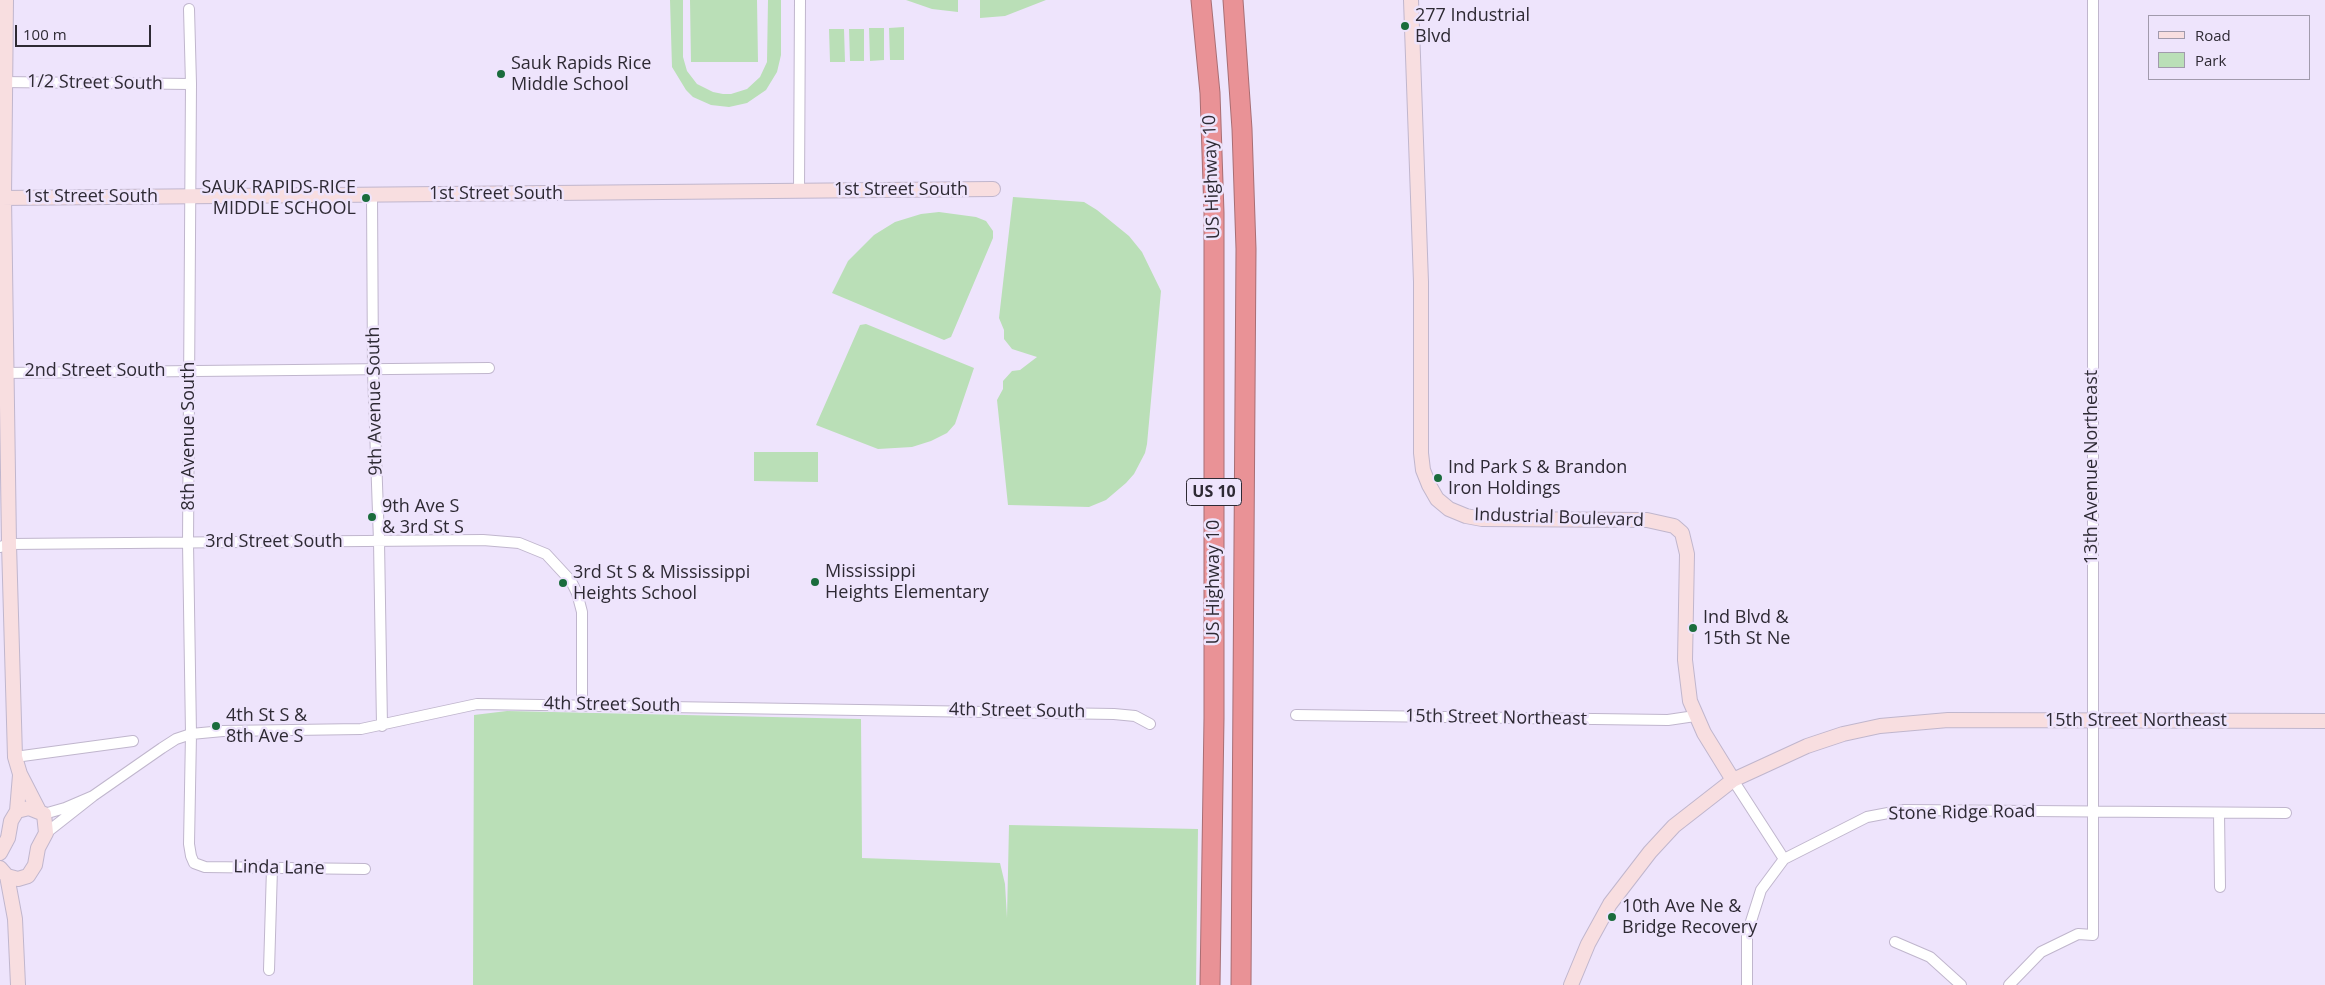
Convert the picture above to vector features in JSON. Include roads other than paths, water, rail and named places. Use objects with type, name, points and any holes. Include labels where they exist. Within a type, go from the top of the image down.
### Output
[{"type":"highway","name":"US Highway 10","points":[[1201,0],[1210,93],[1214,212],[1214,718],[1210,985]]},
{"type":"highway","name":"US Highway 10","points":[[1233,0],[1244,181],[1246,249],[1241,985]]},
{"type":"street","points":[[6,0],[2,82],[4,546],[16,757],[20,774],[41,812],[46,832],[38,848],[35,865],[18,893],[15,919],[18,985]]},
{"type":"street","points":[[799,191],[800,0]]},
{"type":"street","name":"Industrial Boulevard","points":[[1411,0],[1421,282],[1421,453],[1423,470],[1428,485],[1437,499],[1449,509],[1466,516],[1482,519],[1647,520],[1674,526],[1682,533],[1687,554],[1686,678],[1695,716],[1733,780],[1784,859]]},
{"type":"street","name":"13th Avenue Northeast","points":[[2009,985],[2041,952],[2078,934],[2093,935],[2092,0]]},
{"type":"street","name":"8th Avenue South","points":[[189,9],[191,84],[188,543],[191,734],[189,844],[194,863]]},
{"type":"street","name":"1/2 Street South","points":[[2,82],[191,84]]},
{"type":"street","name":"1st Street South","points":[[2,198],[993,189]]},
{"type":"street","name":"9th Avenue South","points":[[372,195],[373,371],[379,541],[382,726]]},
{"type":"street","name":"2nd Street South","points":[[3,372],[373,371],[490,368]]},
{"type":"street","name":"3rd Street South","points":[[4,546],[502,540],[532,547],[546,554],[571,581],[581,603],[583,628],[582,704]]},
{"type":"street","name":"4th Street South","points":[[46,832],[162,748],[176,739],[191,734],[224,731],[328,731],[382,726],[477,704],[582,704],[1114,714],[1135,716],[1150,724]]},
{"type":"street","name":"15th Street Northeast","points":[[1296,715],[1668,720],[1695,716]]},
{"type":"street","name":"15th Street Northeast","points":[[1571,985],[1588,944],[1606,912],[1631,875],[1674,826],[1733,780],[1772,760],[1842,734],[1880,726],[1948,720],[2325,721]]},
{"type":"street","points":[[16,757],[132,741]]},
{"type":"street","points":[[0,853],[8,838],[12,821],[17,811],[20,774]]},
{"type":"street","name":"4th Street South","points":[[41,812],[65,808],[94,796]]},
{"type":"street","points":[[17,811],[29,808],[41,812]]},
{"type":"street","name":"Stone Ridge Road","points":[[1747,985],[1747,934],[1761,890],[1784,859],[1868,817],[1904,810],[2286,812]]},
{"type":"street","points":[[2219,813],[2220,887]]},
{"type":"street","name":"Linda Lane","points":[[194,863],[205,867],[365,869]]},
{"type":"street","points":[[269,970],[272,868]]},
{"type":"street","points":[[3,874],[18,879],[28,876]]},
{"type":"street","points":[[3,874],[15,919]]},
{"type":"street","points":[[1895,942],[1930,957],[1961,985]]},
{"type":"place","name":"277 Industrial Blvd","points":[[1405,26]]},
{"type":"place","name":"Sauk Rapids Rice Middle School","points":[[501,74]]},
{"type":"place","name":"SAUK RAPIDS-RICE MIDDLE SCHOOL","points":[[366,198]]},
{"type":"place","name":"Ind Park S & Brandon Iron Holdings","points":[[1438,478]]},
{"type":"place","name":"9th Ave S & 3rd St S","points":[[372,517]]},
{"type":"place","name":"Mississippi Heights Elementary","points":[[815,582]]},
{"type":"place","name":"3rd St S & Mississippi Heights School","points":[[563,583]]},
{"type":"place","name":"Ind Blvd & 15th St Ne","points":[[1693,628]]},
{"type":"place","name":"4th St S & 8th Ave S","points":[[216,726]]},
{"type":"place","name":"10th Ave Ne & Bridge Recovery","points":[[1612,917]]}]
